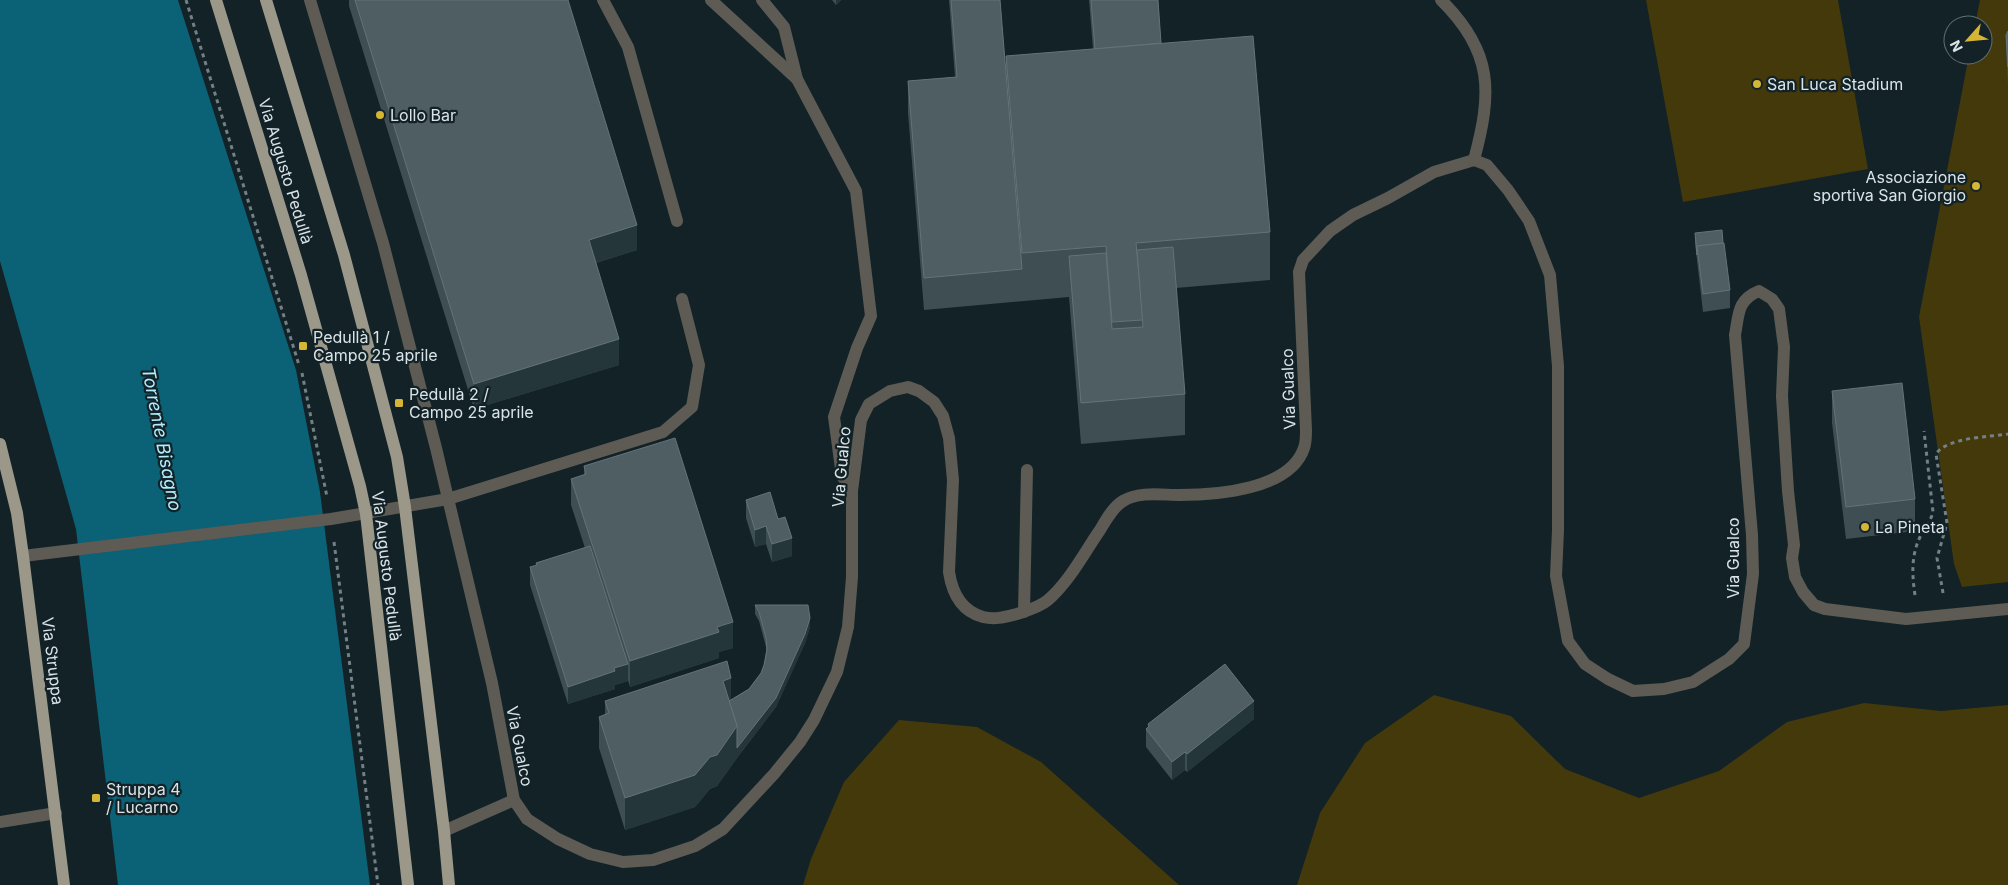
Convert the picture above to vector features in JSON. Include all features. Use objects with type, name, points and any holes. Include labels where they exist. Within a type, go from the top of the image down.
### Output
[{"type":"main road","name":"Via Augusto Pedullà","points":[[216,0],[301,275],[360,486],[366,514],[408,885]]},
{"type":"main road","name":"Via Augusto Pedullà","points":[[266,0],[344,255],[397,457],[444,831],[449,885]]},
{"type":"main road","name":"Via Struppa","points":[[0,444],[17,513],[64,885]]},
{"type":"street","points":[[603,0],[628,47],[678,221]]},
{"type":"street","points":[[705,0],[728,16]]},
{"type":"street","points":[[711,0],[797,79]]},
{"type":"street","points":[[762,0],[784,27],[797,79],[856,192],[871,316],[834,418],[842,476],[852,492]]},
{"type":"street","points":[[1441,0],[1466,27],[1478,51],[1486,80],[1486,104],[1474,160]]},
{"type":"street","points":[[313,1],[383,243],[448,499]]},
{"type":"street","name":"Via Gualco","points":[[448,499],[492,683],[514,800],[528,819],[558,839],[590,854],[623,862],[653,860],[695,846],[723,829],[774,774],[800,742],[814,720],[837,672],[848,627],[852,577],[852,492],[861,420],[869,404],[890,391],[908,387],[919,391],[934,402],[943,416],[949,438],[952,463],[949,572],[951,587],[967,608],[979,616],[991,619],[1024,612],[1047,601],[1074,568],[1108,516],[1122,501],[1134,496],[1182,496],[1229,492],[1270,481],[1296,462],[1304,448],[1306,430],[1299,272],[1303,260],[1330,231],[1353,215],[1434,172],[1474,160],[1487,165],[1518,205],[1528,221],[1550,275],[1558,366],[1558,530],[1556,576],[1568,642],[1585,664],[1608,679],[1633,691],[1664,689],[1693,682],[1729,660],[1744,644],[1752,574],[1752,534],[1736,335],[1741,306],[1748,295],[1759,291],[1772,299],[1780,309],[1784,348],[1782,396],[1788,491],[1794,545],[1792,558],[1795,577],[1803,592],[1814,605],[1825,609],[1906,619],[2008,609]]},
{"type":"street","name":"Via Augusto Pedullà","points":[[404,507],[448,499],[663,432],[692,407],[699,365],[682,298]]},
{"type":"street","points":[[1024,612],[1027,470]]},
{"type":"street","points":[[23,556],[331,519],[404,507]]},
{"type":"street","points":[[444,831],[514,800]]},
{"type":"street","points":[[0,822],[56,813]]},
{"type":"path","points":[[186,0],[301,370],[331,519],[378,885]]},
{"type":"path","points":[[1918,618],[1913,556],[1916,545],[1931,518],[1932,512],[1924,431]]},
{"type":"path","points":[[1947,616],[1937,558],[1947,523],[1936,454],[1944,447],[1956,441],[2008,434]]},
{"type":"shaded area","name":"San Luca Stadium","points":[[1646,0],[1838,0],[1868,169],[1683,202]]},
{"type":"shaded area","name":"Associazione sportiva San Giorgio","points":[[1980,0],[2008,0],[2008,582],[1962,587],[1954,564],[1919,317],[1967,65],[1993,65],[1993,15],[1977,15]]},
{"type":"shaded area","points":[[1434,695],[1511,716],[1565,769],[1639,798],[1719,771],[1787,722],[1864,703],[1941,711],[2008,705],[2008,885],[1297,885],[1320,813],[1365,743]]},
{"type":"shaded area","points":[[899,720],[977,727],[1041,762],[1179,885],[803,885],[811,859],[844,782]]},
{"type":"water","name":"Torrente Bisagno","points":[[0,0],[178,0],[296,370],[320,492],[370,885],[118,885],[76,529],[0,261]]},
{"type":"building","points":[[355,0],[568,0],[637,225],[589,240],[619,339],[474,384]]},
{"type":"building","points":[[951,0],[1000,0],[1022,269],[924,278],[908,81],[957,77]]},
{"type":"building","points":[[1091,0],[1158,0],[1161,43],[1095,49]]},
{"type":"building","points":[[2008,31],[2008,67],[2006,35]]},
{"type":"building","points":[[1253,36],[1270,232],[1136,243],[1143,320],[1112,322],[1106,246],[1022,253],[1006,56]]},
{"type":"building","points":[[1722,230],[1723,243],[1697,246],[1697,255],[1695,233]]},
{"type":"building","points":[[1724,243],[1730,290],[1703,294],[1697,246]]},
{"type":"building","points":[[1173,247],[1185,394],[1081,403],[1069,256],[1106,253],[1112,329],[1143,327],[1137,250]]},
{"type":"building","points":[[1902,383],[1915,499],[1846,507],[1832,391]]},
{"type":"building","points":[[675,438],[733,622],[717,627],[719,632],[630,661],[571,479],[586,474],[584,466]]},
{"type":"building","points":[[770,492],[778,519],[785,517],[792,538],[772,544],[766,526],[755,530],[746,500]]},
{"type":"building","points":[[590,546],[628,664],[614,668],[615,671],[568,687],[530,567],[537,565],[536,563]]},
{"type":"building","points":[[755,605],[808,605],[810,618],[805,634],[776,698],[737,748],[737,726],[729,701],[749,689],[761,673],[767,650],[766,638],[759,612]]},
{"type":"building","points":[[727,661],[731,678],[723,681],[737,726],[717,755],[710,757],[695,775],[625,798],[599,717],[609,713],[605,701]]},
{"type":"building","points":[[1225,664],[1254,701],[1187,754],[1185,752],[1172,762],[1146,729],[1149,726],[1148,724]]},
{"type":"place","name":"San Luca Stadium","points":[[1757,84]]},
{"type":"place","name":"Lollo Bar","points":[[380,115]]},
{"type":"place","name":"Associazione sportiva San Giorgio","points":[[1976,186]]},
{"type":"place","name":"Pedullà 1 / Campo 25 aprile","points":[[303,346]]},
{"type":"place","name":"Pedullà 2 / Campo 25 aprile","points":[[399,403]]},
{"type":"place","name":"La Pineta","points":[[1865,527]]},
{"type":"place","name":"Struppa 4 / Lucarno","points":[[96,798]]}]
